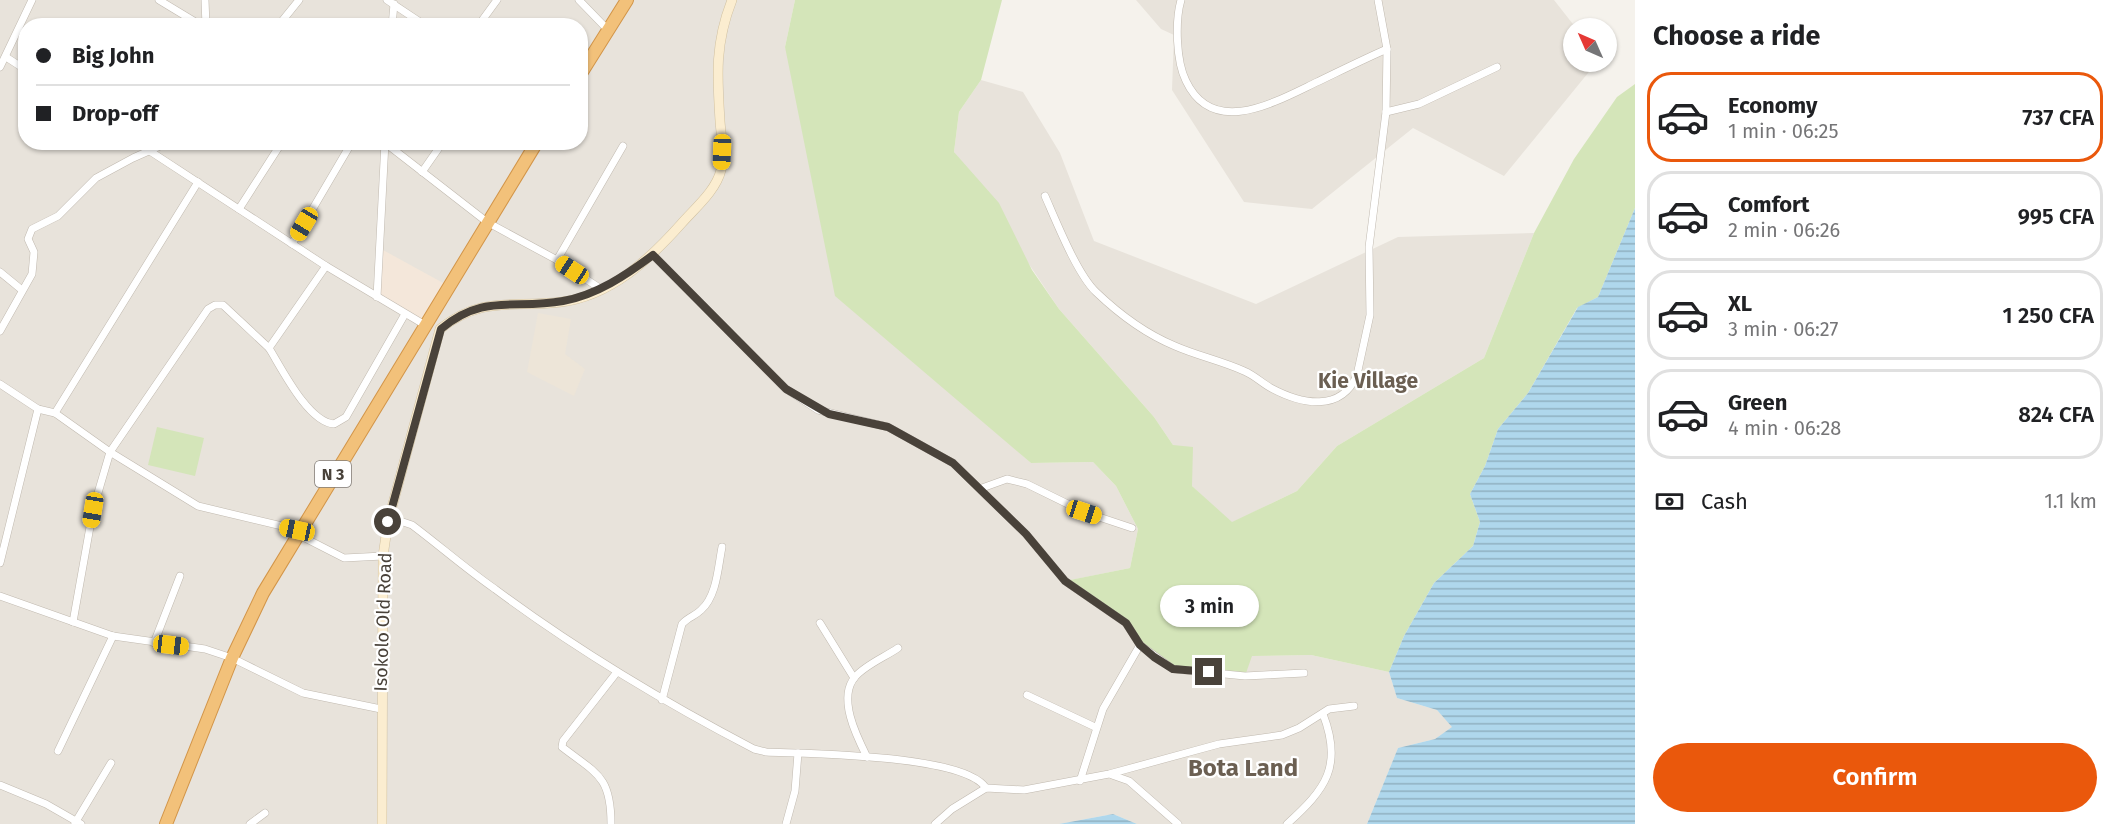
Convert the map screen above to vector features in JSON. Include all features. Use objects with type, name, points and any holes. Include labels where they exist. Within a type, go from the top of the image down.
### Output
[{"type":"highway","points":[[588,63],[627,0]]},
{"type":"highway","name":"N 3","points":[[168,823],[232,658],[263,593],[532,150]]},
{"type":"street","points":[[24,18],[32,0]]},
{"type":"street","points":[[159,0],[190,18]]},
{"type":"street","points":[[204,18],[205,0]]},
{"type":"street","points":[[284,18],[299,0]]},
{"type":"street","points":[[484,18],[497,0]]},
{"type":"street","points":[[579,0],[609,31]]},
{"type":"street","points":[[0,331],[32,274],[34,252],[28,239],[32,229],[58,216],[96,178],[149,151],[326,266],[405,314],[441,329],[464,312],[480,306],[561,302],[601,289],[653,255],[714,186],[722,170],[716,69],[723,24],[732,0]]},
{"type":"street","points":[[1181,0],[1179,64],[1191,92],[1199,102],[1213,109],[1230,112],[1257,109],[1387,49]]},
{"type":"street","points":[[1045,196],[1084,279],[1096,292],[1147,332],[1176,347],[1243,370],[1270,387],[1300,400],[1332,402],[1354,384],[1364,350],[1370,315],[1369,248],[1386,112],[1387,49],[1378,0]]},
{"type":"street","points":[[390,2],[391,18]]},
{"type":"street","points":[[390,2],[414,18]]},
{"type":"street","points":[[0,67],[18,31]]},
{"type":"street","points":[[6,57],[18,65]]},
{"type":"street","points":[[1386,112],[1419,105],[1497,67]]},
{"type":"street","points":[[557,260],[623,146]]},
{"type":"street","points":[[239,209],[277,150]]},
{"type":"street","points":[[292,244],[347,150]]},
{"type":"street","points":[[377,297],[385,150]]},
{"type":"street","points":[[394,150],[487,222],[557,260],[601,289]]},
{"type":"street","points":[[422,172],[437,150]]},
{"type":"street","points":[[55,413],[198,182]]},
{"type":"street","points":[[653,255],[786,389],[818,410],[878,423],[905,435],[953,463],[982,488],[1026,534],[1065,581],[1126,623],[1140,645],[1173,669],[1245,675],[1304,674]]},
{"type":"street","points":[[269,348],[326,266]]},
{"type":"street","points":[[0,272],[22,290]]},
{"type":"street","points":[[73,622],[93,510],[110,452],[208,309],[215,305],[223,305],[269,348],[292,387],[321,421],[334,424],[346,417],[405,314]]},
{"type":"street","name":"Isokolo Old Road","points":[[382,824],[383,556],[388,522],[441,329]]},
{"type":"street","points":[[0,384],[38,410],[55,413],[110,452],[198,506],[298,532],[344,558],[383,556]]},
{"type":"street","points":[[0,563],[38,410]]},
{"type":"street","points":[[982,488],[1007,479],[1027,484],[1084,512],[1132,528]]},
{"type":"street","points":[[388,522],[400,521],[412,525],[498,591],[617,672],[662,700],[754,749],[766,752],[918,762],[971,777],[986,788],[1024,790],[1080,781],[1219,744],[1282,735],[1329,709],[1354,706]]},
{"type":"street","points":[[662,700],[682,624],[688,617],[702,609],[710,598],[722,548]]},
{"type":"street","points":[[154,643],[180,576]]},
{"type":"street","points":[[0,596],[113,636],[206,649],[232,658],[303,693],[381,709]]},
{"type":"street","points":[[820,623],[854,678]]},
{"type":"street","points":[[58,751],[113,636]]},
{"type":"street","points":[[1080,781],[1095,727],[1114,687],[1140,645]]},
{"type":"street","points":[[867,757],[849,718],[850,688],[854,678],[898,648]]},
{"type":"street","points":[[611,824],[610,795],[600,776],[562,747],[563,741],[617,672]]},
{"type":"street","points":[[1027,695],[1095,727]]},
{"type":"street","points":[[1287,824],[1310,803],[1324,782],[1331,764],[1333,745],[1323,714]]},
{"type":"street","points":[[786,824],[795,791],[798,753]]},
{"type":"street","points":[[0,785],[46,804],[78,823],[111,763]]},
{"type":"street","points":[[1109,774],[1129,781],[1178,824]]},
{"type":"street","points":[[935,824],[952,808],[986,788]]},
{"type":"street","points":[[250,824],[265,813]]},
{"type":"shaded area","points":[[0,0],[795,0],[785,47],[972,410],[1031,463],[1093,462],[1116,486],[1138,529],[1130,568],[1066,581],[1252,656],[1311,655],[1389,672],[1397,698],[1437,710],[1453,727],[1435,739],[1398,748],[1367,824],[1137,824],[1113,814],[1059,824],[0,824]]},
{"type":"shaded area","points":[[1136,0],[1554,0],[1568,18],[1563,18],[1563,72],[1589,72],[1504,176],[1413,128],[1312,209],[1244,202],[1172,90],[1174,35],[1161,29]]},
{"type":"shaded area","points":[[981,80],[1023,92],[1060,153],[1094,241],[1256,304],[1398,237],[1534,233],[1484,358],[1337,446],[1297,491],[1231,523],[1192,486],[1173,445],[1154,417],[1059,309],[954,152],[959,112]]},
{"type":"shaded area","points":[[383,250],[445,284],[422,321],[380,295]]},
{"type":"shaded area","points":[[538,313],[571,319],[565,354],[585,369],[574,396],[527,372]]},
{"type":"green space","points":[[795,0],[1002,0],[981,80],[959,112],[954,152],[999,203],[1032,270],[1059,309],[1154,417],[1173,445],[1193,447],[1192,486],[1232,522],[1297,491],[1337,446],[1484,358],[1534,233],[1574,159],[1617,97],[1635,84],[1635,208],[1598,297],[1577,308],[1528,393],[1498,429],[1485,466],[1470,494],[1480,522],[1473,546],[1434,583],[1404,636],[1389,672],[1311,655],[1252,656],[1245,676],[1173,669],[1134,636],[1131,629],[1065,581],[1130,568],[1138,529],[1116,486],[1093,462],[1031,463],[835,296],[785,47]]},
{"type":"green space","points":[[157,427],[204,438],[195,476],[148,465]]},
{"type":"water","points":[[1635,208],[1635,824],[1367,824],[1398,748],[1435,739],[1452,727],[1437,710],[1397,698],[1389,672],[1404,636],[1434,583],[1473,546],[1480,522],[1470,494],[1485,466],[1498,429],[1528,393],[1578,307],[1598,297]]},
{"type":"water","points":[[1113,814],[1137,824],[1059,824]]},
{"type":"district","name":"Kie Village","points":[[1368,381]]},
{"type":"district","name":"Bota Land","points":[[1243,768]]},
{"type":"route","points":[[388,522],[423,383],[441,329],[454,317],[480,306],[561,302],[579,298],[628,274],[653,255],[768,374],[786,389],[818,410],[888,427],[953,463],[982,488],[1026,534],[1065,581],[1126,623],[1140,645],[1154,657],[1173,669],[1209,672]]}]
